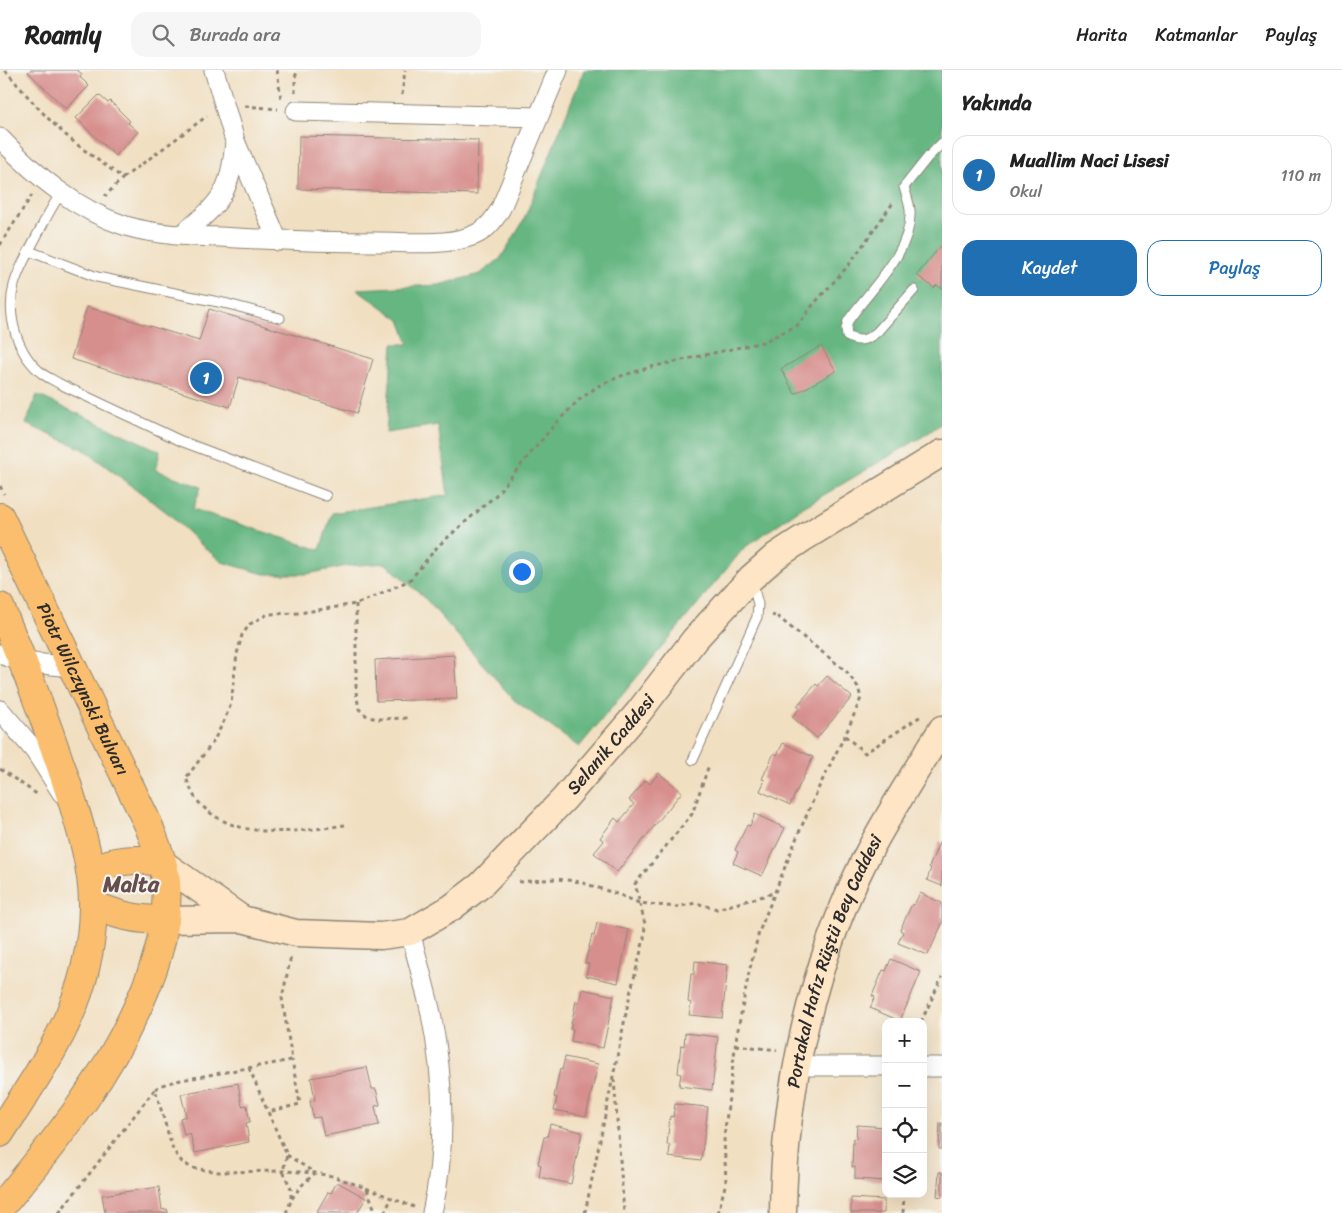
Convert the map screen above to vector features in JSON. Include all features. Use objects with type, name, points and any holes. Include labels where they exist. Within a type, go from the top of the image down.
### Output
[{"type":"main road","name":"Selanik Caddesi","points":[[165,920],[242,919],[296,933],[381,936],[410,932],[451,908],[481,884],[564,799],[644,706],[695,639],[751,578],[776,556],[802,538],[942,453]]},
{"type":"main road","name":"Piotr Wilczynski Bulvarı","points":[[0,518],[148,824],[166,881],[167,900],[160,945],[152,973],[136,1011],[109,1064],[47,1152],[0,1208]]},
{"type":"main road","points":[[0,607],[12,658],[52,738],[77,816],[90,870],[93,905],[85,970],[71,1012],[55,1043],[0,1133]]},
{"type":"main road","name":"Portakal Hafız Rüştü Bey Caddesi","points":[[783,1213],[786,1149],[798,1059],[816,980],[851,889],[885,824],[934,721]]},
{"type":"main road","points":[[90,870],[109,863],[126,860],[142,859],[161,862]]},
{"type":"main road","name":"Selanik Caddesi","points":[[161,862],[242,919]]},
{"type":"main road","points":[[93,905],[125,917],[141,920],[165,920]]},
{"type":"street","points":[[214,70],[235,141],[278,240]]},
{"type":"street","points":[[0,138],[42,178],[61,193],[91,210],[126,226],[181,235],[278,240],[453,241],[482,232],[494,221],[502,208],[558,70]]},
{"type":"street","points":[[296,111],[538,117]]},
{"type":"street","points":[[181,235],[215,206],[224,192],[230,178],[235,141]]},
{"type":"street","points":[[12,658],[71,668]]},
{"type":"street","points":[[0,710],[34,751],[77,816]]},
{"type":"street","points":[[410,932],[430,1010],[440,1073],[442,1130],[440,1166],[425,1211]]},
{"type":"street","points":[[798,1059],[882,1066]]},
{"type":"street","points":[[927,1066],[942,1067]]},
{"type":"lane","points":[[914,290],[877,332],[870,337],[861,341],[847,336],[848,322],[884,276],[906,235],[910,210],[904,187],[942,143]]},
{"type":"lane","points":[[61,193],[50,210],[14,284],[13,323],[22,348],[33,364],[43,374],[119,413],[181,441],[326,496]]},
{"type":"lane","points":[[29,251],[97,277],[228,304],[280,318]]},
{"type":"lane","points":[[693,760],[757,617],[758,604],[751,578]]},
{"type":"path","points":[[5,70],[58,128],[83,150],[123,178]]},
{"type":"path","points":[[91,210],[123,178],[224,104],[282,110],[277,70]]},
{"type":"path","points":[[0,245],[42,178]]},
{"type":"path","points":[[345,825],[282,832],[254,830],[231,824],[216,816],[196,799],[186,778],[213,742],[231,704],[237,654],[242,635],[250,624],[268,614],[299,613],[356,604],[410,580],[438,546],[495,496],[556,423],[598,386],[650,367],[763,342],[798,325],[848,266],[904,187]]},
{"type":"path","points":[[356,604],[356,692],[359,709],[368,717],[379,720],[407,718]]},
{"type":"path","points":[[718,1213],[726,1182],[724,1138],[736,1045],[759,932],[797,836],[845,736],[860,698],[858,687],[846,671],[774,614],[770,623]]},
{"type":"path","points":[[845,736],[865,754],[934,721]]},
{"type":"path","points":[[585,1213],[636,964],[644,940],[644,924],[635,884],[692,814],[710,762]]},
{"type":"path","points":[[0,768],[40,796]]},
{"type":"path","points":[[518,882],[555,879],[580,882],[639,903],[676,907],[696,903],[717,909],[775,893]]},
{"type":"path","points":[[268,1112],[300,1104],[282,998],[296,933]]},
{"type":"path","points":[[923,1018],[942,977]]},
{"type":"path","points":[[736,1045],[798,1059]]},
{"type":"path","points":[[59,1213],[155,1089],[176,1081],[292,1060]]},
{"type":"path","points":[[249,1068],[287,1155],[315,1173]]},
{"type":"path","points":[[614,1073],[624,1213]]},
{"type":"path","points":[[155,1089],[173,1150],[182,1162],[192,1168],[219,1172],[283,1171],[332,1176],[425,1211]]},
{"type":"path","points":[[287,1155],[283,1171],[291,1189],[291,1201]]},
{"type":"path","points":[[286,1213],[300,1186],[315,1173]]},
{"type":"path","points":[[366,1188],[376,1213]]},
{"type":"path","points":[[384,1213],[392,1198]]},
{"type":"path","points":[[903,1213],[904,1198]]},
{"type":"green space","points":[[584,70],[942,70],[942,423],[927,434],[800,509],[744,548],[579,747],[514,700],[424,597],[385,563],[347,566],[307,574],[264,574],[222,562],[169,514],[83,449],[26,424],[37,395],[160,451],[156,470],[201,487],[193,509],[320,550],[332,513],[448,495],[438,425],[386,433],[393,344],[409,344],[400,320],[357,289],[439,285],[480,274],[500,259],[523,222]]},
{"type":"building","points":[[30,70],[77,70],[82,74],[80,77],[89,86],[66,109],[28,72]]},
{"type":"building","points":[[99,95],[108,103],[110,101],[138,132],[115,156],[76,118]]},
{"type":"building","points":[[299,136],[478,140],[477,194],[298,189]]},
{"type":"building","points":[[942,244],[942,289],[937,285],[934,288],[917,275]]},
{"type":"building","points":[[87,307],[199,341],[209,309],[373,359],[357,413],[239,377],[230,407],[71,359]]},
{"type":"building","points":[[821,346],[836,371],[795,394],[781,369]]},
{"type":"building","points":[[454,655],[457,699],[376,701],[375,660]]},
{"type":"building","points":[[827,676],[852,697],[817,738],[792,717],[800,708],[797,706],[816,684],[818,686]]},
{"type":"building","points":[[783,743],[813,757],[790,805],[760,791],[765,780],[762,779],[774,753],[777,755]]},
{"type":"building","points":[[659,773],[682,792],[617,872],[594,853],[604,841],[600,838],[615,818],[619,822],[634,804],[629,800],[646,780],[650,784]]},
{"type":"building","points":[[755,814],[785,828],[762,876],[733,863],[738,852],[735,850],[747,825],[750,826]]},
{"type":"building","points":[[940,841],[942,842],[942,886],[927,880],[931,868],[929,867]]},
{"type":"building","points":[[920,893],[942,903],[942,924],[928,955],[898,943],[903,932],[900,930],[912,904],[914,905]]},
{"type":"building","points":[[597,923],[629,930],[618,983],[586,976],[589,964],[585,963]]},
{"type":"building","points":[[891,959],[921,972],[901,1018],[893,1018],[870,1008],[875,997],[872,996],[883,970],[886,971]]},
{"type":"building","points":[[695,961],[728,965],[722,1018],[689,1015],[691,1003],[688,1002],[691,974],[694,974]]},
{"type":"building","points":[[582,989],[614,996],[603,1048],[571,1041],[573,1029],[570,1029],[576,1001],[579,1002]]},
{"type":"building","points":[[685,1033],[718,1037],[712,1090],[679,1086],[681,1074],[678,1073],[681,1045],[684,1046]]},
{"type":"building","points":[[565,1057],[598,1064],[586,1116],[554,1110],[557,1098],[554,1097],[560,1069],[562,1070]]},
{"type":"building","points":[[367,1067],[372,1089],[376,1089],[380,1105],[375,1106],[379,1125],[324,1136],[320,1117],[313,1118],[310,1101],[315,1100],[311,1078]]},
{"type":"building","points":[[238,1083],[242,1106],[247,1105],[250,1122],[246,1123],[249,1142],[195,1153],[190,1133],[184,1135],[180,1118],[186,1116],[181,1094]]},
{"type":"building","points":[[675,1104],[708,1107],[701,1161],[669,1157],[670,1145],[667,1145],[670,1116],[673,1117]]},
{"type":"building","points":[[940,1123],[942,1123],[942,1149],[939,1149]]},
{"type":"building","points":[[550,1124],[582,1132],[571,1184],[539,1177],[541,1165],[538,1164],[544,1137],[547,1137]]},
{"type":"building","points":[[857,1125],[882,1127],[882,1181],[855,1179],[855,1167],[852,1167],[853,1138],[856,1139]]},
{"type":"building","points":[[939,1172],[942,1172],[942,1197],[937,1196]]},
{"type":"building","points":[[337,1182],[366,1198],[357,1213],[316,1213],[328,1192],[331,1193]]},
{"type":"building","points":[[159,1187],[162,1210],[167,1209],[168,1213],[105,1213],[102,1195]]},
{"type":"building","points":[[851,1198],[884,1200],[884,1213],[851,1213]]},
{"type":"place","name":"Muallim Naci Lisesi","points":[[206,378]]},
{"type":"district","name":"Malta","points":[[131,884]]}]
